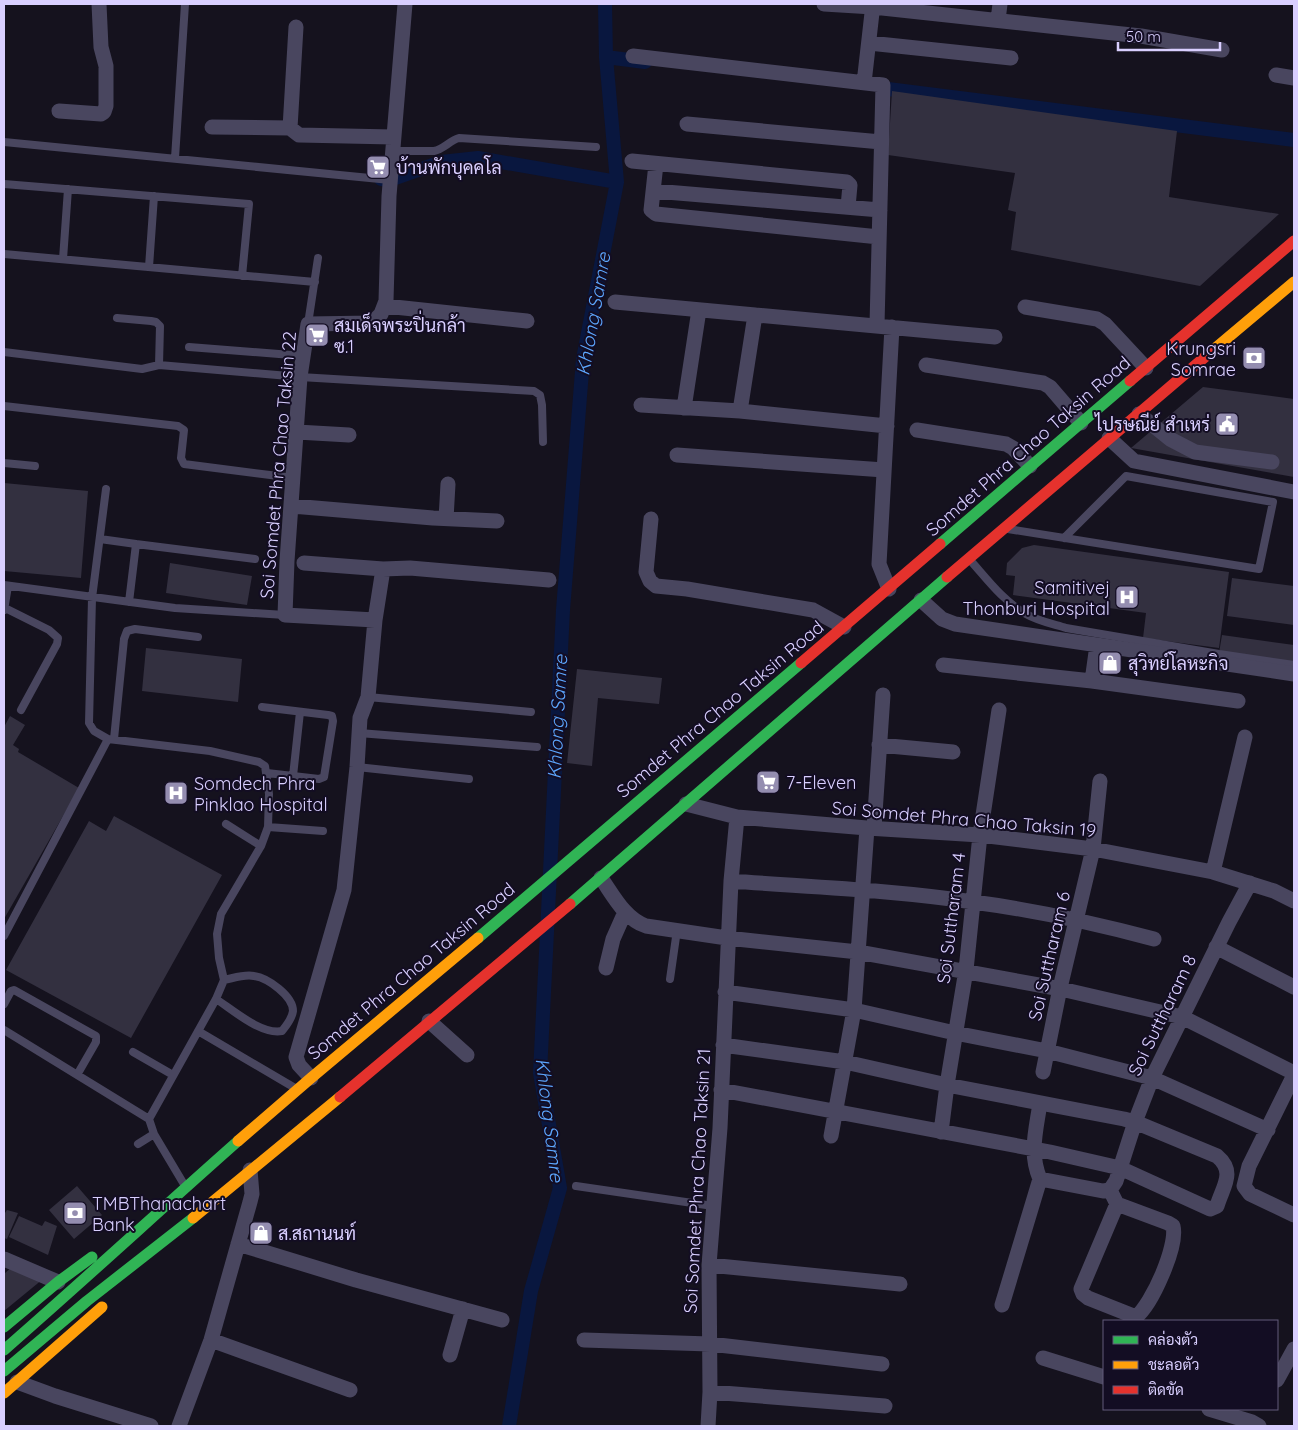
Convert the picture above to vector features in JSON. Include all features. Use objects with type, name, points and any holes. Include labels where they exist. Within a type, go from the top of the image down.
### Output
[{"type":"main road","name":"Somdet Phra Chao Taksin Road","points":[[4,1350],[79,1286],[168,1203],[311,1078],[889,589],[1294,241]]},
{"type":"main road","points":[[4,1371],[87,1301],[186,1224],[543,928],[969,558],[1294,282]]},
{"type":"main road","points":[[1111,398],[1135,417]]},
{"type":"main road","points":[[1076,427],[1092,454]]},
{"type":"main road","name":"Somdet Phra Chao Taksin Road","points":[[4,1327],[58,1282],[168,1203]]},
{"type":"main road","points":[[122,1288],[186,1224]]},
{"type":"main road","points":[[4,1393],[110,1300]]},
{"type":"street","points":[[59,111],[100,114],[104,112],[106,106],[106,66],[101,46],[99,4]]},
{"type":"street","points":[[405,4],[392,144],[385,306],[527,321]]},
{"type":"street","points":[[824,4],[873,5],[1141,36],[1222,50]]},
{"type":"street","points":[[998,20],[1000,4]]},
{"type":"street","points":[[864,83],[873,5]]},
{"type":"street","points":[[290,128],[296,27]]},
{"type":"street","points":[[869,43],[1011,58]]},
{"type":"street","points":[[633,56],[884,85],[879,237],[887,426],[879,564],[889,589]]},
{"type":"street","points":[[1276,75],[1294,78]]},
{"type":"street","points":[[687,124],[881,142]]},
{"type":"street","points":[[212,127],[290,128],[299,134],[392,144]]},
{"type":"street","points":[[632,161],[847,182],[850,185],[848,207]]},
{"type":"street","points":[[656,164],[651,210],[656,214],[879,237]]},
{"type":"street","points":[[654,191],[880,210]]},
{"type":"street","points":[[615,302],[995,337]]},
{"type":"street","name":"Soi Somdet Phra Chao Taksin 22","points":[[375,620],[285,615],[300,377],[308,324],[372,323],[381,314],[385,306]]},
{"type":"street","points":[[1024,307],[1097,319],[1105,324],[1146,368]]},
{"type":"street","points":[[684,408],[699,310]]},
{"type":"street","points":[[740,411],[755,315]]},
{"type":"street","points":[[926,365],[1043,383],[1050,387],[1076,427]]},
{"type":"street","points":[[641,405],[740,411],[887,426]]},
{"type":"street","points":[[1135,417],[1195,452],[1272,462]]},
{"type":"street","points":[[917,430],[1006,444],[1013,448],[1030,466]]},
{"type":"street","points":[[297,432],[349,434]]},
{"type":"street","points":[[1109,438],[1134,461],[1294,492]]},
{"type":"street","points":[[677,456],[884,470]]},
{"type":"street","points":[[446,519],[448,484]]},
{"type":"street","points":[[292,506],[446,519],[498,520]]},
{"type":"street","points":[[651,519],[646,572],[650,582],[656,586],[697,590],[813,610],[844,627]]},
{"type":"street","points":[[304,563],[410,568],[549,580]]},
{"type":"street","points":[[311,1078],[299,1065],[296,1057],[344,890],[357,767],[360,718],[368,697],[375,620],[383,568]]},
{"type":"street","points":[[921,600],[942,619],[955,624],[1294,674]]},
{"type":"street","points":[[1092,681],[1096,645]]},
{"type":"street","points":[[944,665],[1092,681],[1238,701]]},
{"type":"street","points":[[831,1136],[854,1010],[863,890],[883,695]]},
{"type":"street","name":"Soi Suttharam 4","points":[[942,1132],[947,1086],[966,970],[980,835],[1000,710]]},
{"type":"street","points":[[1214,872],[1245,737]]},
{"type":"street","points":[[879,745],[953,752]]},
{"type":"street","name":"Soi Suttharam 6","points":[[1043,1072],[1060,988],[1093,849],[1100,781]]},
{"type":"street","name":"Soi Somdet Phra Chao Taksin 19","points":[[686,804],[737,817],[980,835],[1093,849],[1214,872],[1274,891],[1294,901]]},
{"type":"street","name":"Soi Somdet Phra Chao Taksin 21","points":[[708,1426],[710,1392],[709,1264],[720,1128],[727,938],[737,817]]},
{"type":"street","points":[[601,878],[625,912],[636,923],[727,938],[858,952],[966,970],[1060,988],[1182,1017],[1294,1074],[1250,1166],[1244,1186],[1250,1194],[1294,1215]]},
{"type":"street","points":[[731,881],[863,890],[972,902],[1077,919],[1154,939]]},
{"type":"street","name":"Soi Suttharam 8","points":[[1110,1190],[1116,1181],[1135,1122],[1152,1078],[1250,883]]},
{"type":"street","points":[[606,968],[614,939],[625,912]]},
{"type":"street","points":[[1216,948],[1294,987]]},
{"type":"street","points":[[725,992],[854,1010],[955,1033],[1047,1051],[1152,1078],[1268,1130]]},
{"type":"street","points":[[429,1021],[467,1055]]},
{"type":"street","points":[[721,1090],[1050,1152],[1120,1168],[1210,1209],[1217,1206],[1228,1172],[1225,1163],[1218,1156],[1135,1122],[947,1086],[846,1062],[723,1045]]},
{"type":"street","points":[[1002,1304],[1040,1179],[1034,1166],[1033,1150],[1040,1103]]},
{"type":"street","points":[[179,1426],[210,1340],[250,1202],[252,1194],[250,1170]]},
{"type":"street","points":[[1040,1179],[1103,1191],[1110,1190],[1117,1204],[1173,1226],[1173,1246],[1168,1261],[1146,1307],[1136,1317],[1088,1298],[1081,1289],[1117,1204]]},
{"type":"street","points":[[238,1244],[356,1280],[502,1320]]},
{"type":"street","points":[[4,1259],[58,1282]]},
{"type":"street","points":[[709,1264],[900,1284]]},
{"type":"street","points":[[450,1355],[463,1310]]},
{"type":"street","points":[[210,1340],[350,1390]]},
{"type":"street","points":[[584,1340],[710,1344],[882,1364]]},
{"type":"street","points":[[1278,1378],[1294,1349]]},
{"type":"street","points":[[1043,1358],[1103,1377]]},
{"type":"street","points":[[17,1382],[151,1426]]},
{"type":"street","points":[[710,1392],[885,1406]]},
{"type":"street","points":[[1213,1410],[1255,1421]]},
{"type":"lane","points":[[175,158],[185,4]]},
{"type":"lane","points":[[392,144],[434,151],[441,150],[453,140],[459,138],[596,147]]},
{"type":"lane","points":[[4,142],[390,180]]},
{"type":"lane","points":[[4,184],[249,204],[242,276]]},
{"type":"lane","points":[[63,260],[68,189]]},
{"type":"lane","points":[[149,267],[154,196]]},
{"type":"lane","points":[[4,254],[315,282]]},
{"type":"lane","points":[[308,324],[318,258]]},
{"type":"lane","points":[[117,318],[151,321],[156,322],[160,326],[159,365]]},
{"type":"lane","points":[[189,347],[304,356]]},
{"type":"lane","points":[[4,352],[142,370],[159,365],[300,377],[534,391],[540,395],[542,404],[543,442]]},
{"type":"lane","points":[[4,406],[178,426],[184,430],[180,458],[184,464],[294,478]]},
{"type":"lane","points":[[4,463],[36,466]]},
{"type":"lane","points":[[1004,529],[1259,569],[1273,502],[1126,476],[1064,538]]},
{"type":"lane","points":[[106,490],[92,598],[89,723],[94,731],[111,739],[210,751],[249,759],[265,766],[269,794],[268,827],[261,846],[221,914],[217,934],[219,958],[224,980],[216,999],[149,1119]]},
{"type":"lane","points":[[100,539],[255,559]]},
{"type":"lane","points":[[130,602],[136,544]]},
{"type":"lane","points":[[969,558],[1007,600],[1027,614],[1066,628],[1219,654],[1294,664]]},
{"type":"lane","points":[[21,710],[57,644],[58,638],[49,630],[4,609],[6,586],[176,608],[285,615]]},
{"type":"lane","points":[[4,936],[111,739],[124,638],[127,631],[135,628],[198,637]]},
{"type":"lane","points":[[368,697],[531,712]]},
{"type":"lane","points":[[262,707],[328,715],[332,716],[333,721],[324,777],[319,779],[266,773]]},
{"type":"lane","points":[[293,776],[300,712]]},
{"type":"lane","points":[[359,733],[537,747]]},
{"type":"lane","points":[[357,767],[469,778]]},
{"type":"lane","points":[[226,824],[261,846]]},
{"type":"lane","points":[[268,827],[323,831]]},
{"type":"lane","points":[[670,979],[677,930]]},
{"type":"lane","points":[[216,999],[256,1025],[275,1032],[282,1031],[291,1017],[292,1005],[275,985],[267,980],[248,975],[224,980]]},
{"type":"lane","points":[[4,1004],[11,991],[14,990],[96,1036],[96,1042],[77,1075]]},
{"type":"lane","points":[[4,1030],[149,1119],[154,1134],[186,1188]]},
{"type":"lane","points":[[198,1031],[298,1090]]},
{"type":"lane","points":[[132,1052],[173,1075]]},
{"type":"lane","points":[[138,1144],[154,1134]]},
{"type":"lane","points":[[576,1186],[713,1206]]},
{"type":"building","points":[[892,91],[1177,131],[1169,197],[1279,214],[1200,286],[1011,250],[1016,212],[1008,210],[1015,173],[888,155]]},
{"type":"building","name":"ไปรษณีย์ สำเหร่","points":[[1203,387],[1294,399],[1294,477],[1131,448]]},
{"type":"building","points":[[4,483],[88,491],[81,578],[4,571]]},
{"type":"building","points":[[1034,545],[1229,572],[1219,648],[1143,638],[1146,613],[1013,595],[1015,576],[1006,575],[1007,563],[1022,548]]},
{"type":"building","points":[[170,563],[252,576],[247,605],[166,593]]},
{"type":"building","points":[[1232,578],[1294,586],[1294,625],[1227,616]]},
{"type":"building","points":[[1222,635],[1294,645],[1294,663],[1219,653]]},
{"type":"building","points":[[146,648],[242,659],[238,702],[142,691]]},
{"type":"building","points":[[577,669],[662,678],[659,704],[598,698],[592,766],[567,763]]},
{"type":"building","points":[[10,716],[25,725],[13,745],[19,749],[18,752],[79,788],[4,919],[4,727]]},
{"type":"building","points":[[114,816],[222,875],[131,1038],[6,970],[89,821],[106,831]]},
{"type":"building","name":"TMBThanachart Bank","points":[[77,1186],[102,1215],[74,1239],[49,1210]]},
{"type":"building","points":[[7,1210],[18,1213],[7,1239],[4,1238],[4,1213]]},
{"type":"building","points":[[19,1216],[42,1226],[45,1221],[57,1226],[48,1255],[9,1237]]},
{"type":"building","points":[[13,1266],[43,1279],[4,1311],[4,1274]]},
{"type":"waterway","name":"Khlong Samre","points":[[509,1426],[531,1291],[560,1188],[540,1073],[563,610],[583,359],[617,182],[606,57],[605,4]]},
{"type":"waterway","points":[[606,57],[645,62]]},
{"type":"waterway","points":[[888,89],[1294,140]]},
{"type":"waterway","points":[[381,179],[390,180],[441,162],[478,158],[617,182]]},
{"type":"traffic: fast","points":[[940,544],[1130,381]]},
{"type":"traffic: fast","points":[[570,904],[947,577]]},
{"type":"traffic: fast","points":[[478,938],[801,663]]},
{"type":"traffic: fast","points":[[4,1350],[238,1141]]},
{"type":"traffic: fast","points":[[4,1371],[87,1301],[193,1218]]},
{"type":"traffic: fast","points":[[4,1327],[58,1282],[92,1257]]},
{"type":"traffic: slow","points":[[1212,351],[1294,282]]},
{"type":"traffic: slow","points":[[238,1141],[478,938]]},
{"type":"traffic: slow","points":[[193,1218],[340,1097]]},
{"type":"traffic: slow","points":[[4,1393],[102,1307]]},
{"type":"traffic: jam","points":[[1130,381],[1294,241]]},
{"type":"traffic: jam","points":[[947,577],[1212,351]]},
{"type":"traffic: jam","points":[[801,663],[940,544]]},
{"type":"traffic: jam","points":[[340,1097],[570,904]]},
{"type":"place","name":"บ้านพักบุคคโล","points":[[378,167]]},
{"type":"place","name":"สมเด็จพระปิ่นกล้า ซ.1","points":[[317,335]]},
{"type":"place","name":"Krungsri Somrae","points":[[1254,358]]},
{"type":"place","name":"ไปรษณีย์ สำเหร่","points":[[1227,424]]},
{"type":"place","name":"Samitivej Thonburi Hospital","points":[[1127,597]]},
{"type":"place","name":"สุวิทย์โลหะกิจ","points":[[1110,663]]},
{"type":"place","name":"7-Eleven","points":[[768,782]]},
{"type":"place","name":"Somdech Phra Pinklao Hospital","points":[[176,793]]},
{"type":"place","name":"TMBThanachart Bank","points":[[75,1213]]},
{"type":"place","name":"ส.สถานนท์","points":[[261,1233]]}]
